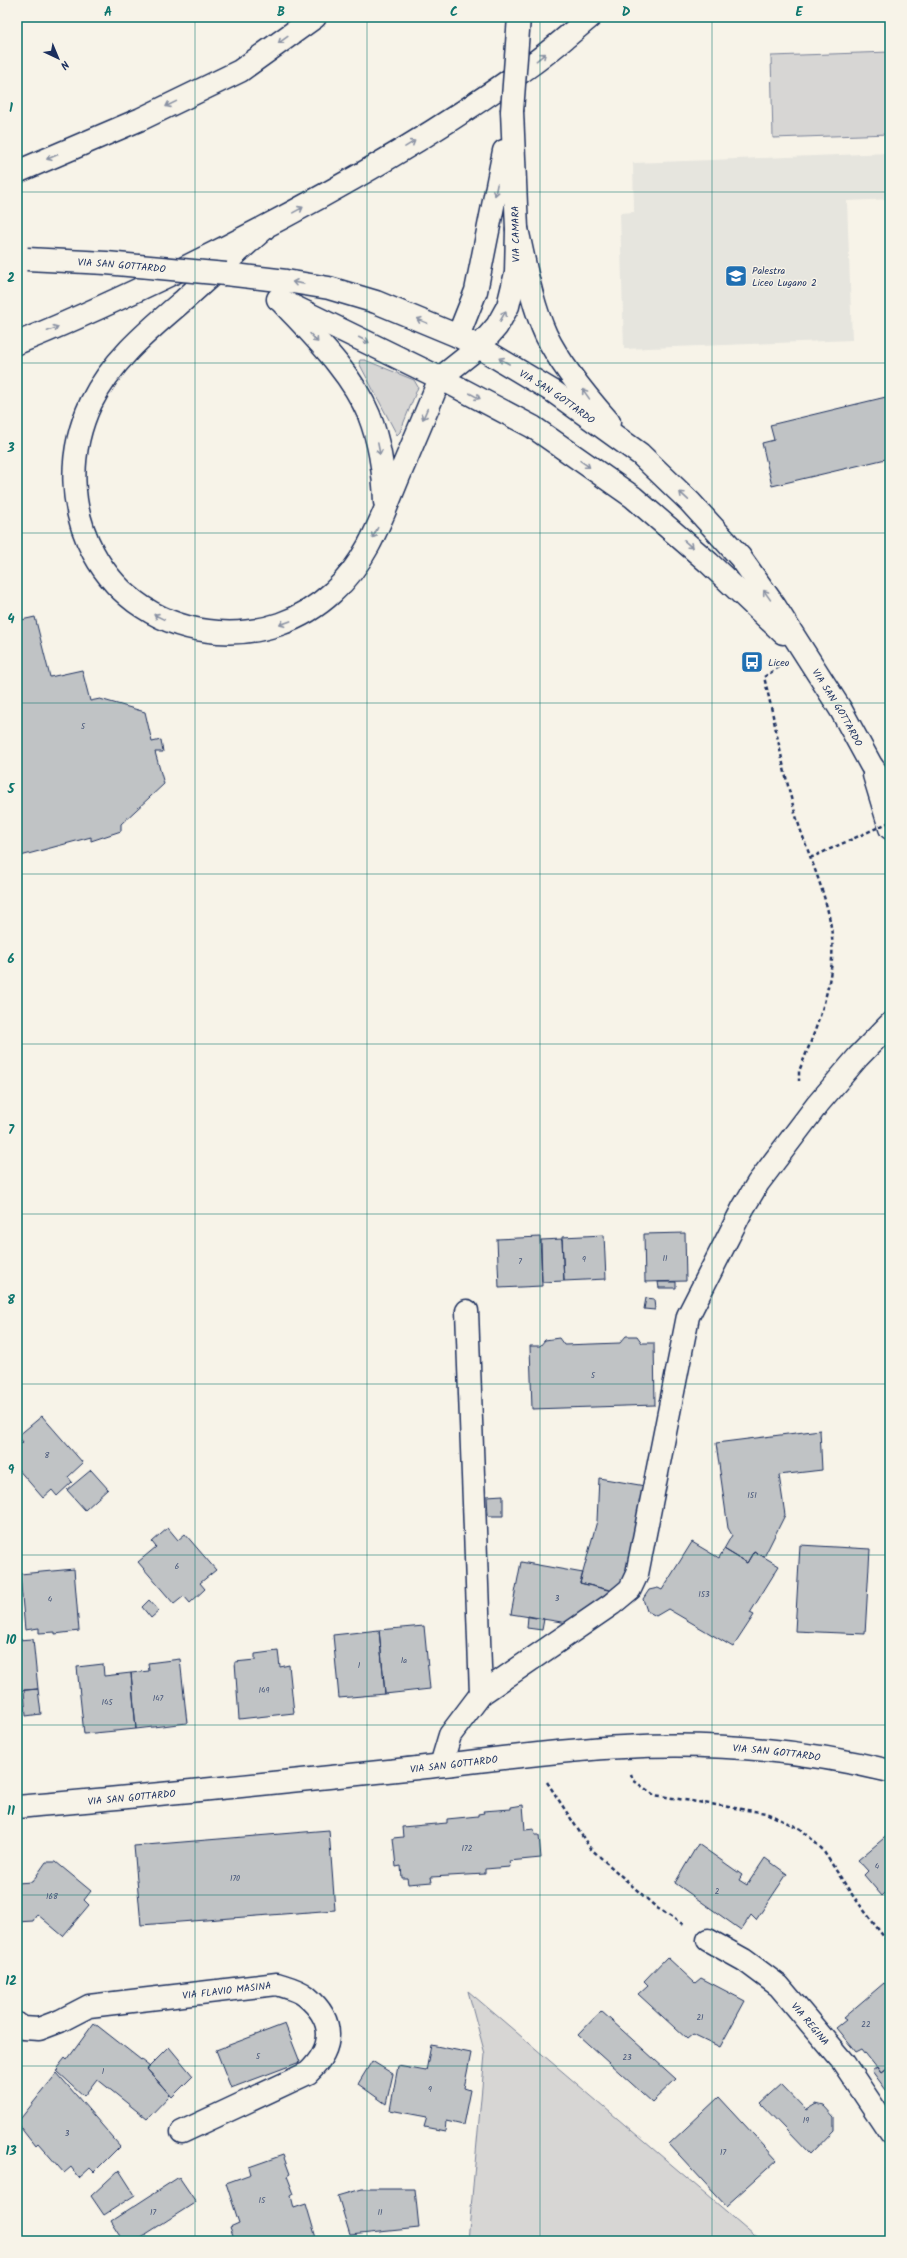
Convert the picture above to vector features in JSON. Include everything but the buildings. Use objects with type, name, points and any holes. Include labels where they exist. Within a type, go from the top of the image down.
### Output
[{"type":"main road","points":[[17,172],[141,118],[240,71],[315,17]]},
{"type":"main road","name":"VIA CAMARA","points":[[440,378],[479,347],[497,326],[508,306],[516,273],[517,229],[512,111],[519,17]]},
{"type":"main road","points":[[17,343],[73,321],[264,229],[346,184],[485,96],[532,64],[590,17]]},
{"type":"main road","name":"VIA CAMARA","points":[[264,229],[123,356],[91,403],[76,451],[74,472],[78,517],[85,538],[97,560],[127,595],[147,611],[166,620],[192,629],[230,633],[250,632],[273,627],[294,619],[315,608],[334,591],[350,574],[363,555],[386,509],[476,291],[512,111]]},
{"type":"main road","points":[[517,229],[534,301],[546,335],[563,363],[592,404],[640,454]]},
{"type":"main road","name":"VIA SAN GOTTARDO","points":[[22,259],[106,263],[226,274],[329,288],[376,302],[458,336],[554,392],[640,454],[690,502],[740,557],[774,605],[840,710],[871,765],[890,791]]},
{"type":"main road","name":"VIA SAN GOTTARDO","points":[[226,274],[440,378],[533,427],[633,497],[709,563],[803,652]]},
{"type":"main road","points":[[279,299],[346,376],[369,415],[378,443],[384,474],[386,509]]},
{"type":"main road","name":"VIA SAN GOTTARDO","points":[[871,765],[890,828]]},
{"type":"main road","points":[[441,1765],[450,1734],[481,1694],[612,1604],[630,1589],[637,1574],[688,1316],[742,1208],[779,1153],[858,1057],[890,1024]]},
{"type":"main road","points":[[467,1311],[481,1694]]},
{"type":"main road","name":"VIA SAN GOTTARDO","points":[[17,1807],[159,1795],[622,1747],[712,1746],[785,1751],[835,1759],[890,1771]]},
{"type":"main road","name":"VIA REGINA","points":[[708,1940],[744,1960],[778,1986],[843,2062],[890,2132]]},
{"type":"main road","name":"VIA FLAVIO MASINA","points":[[17,2024],[23,2028],[38,2029],[60,2021],[89,2006],[277,1984],[305,1995],[315,2005],[328,2029],[328,2045],[320,2062],[308,2073],[182,2132]]},
{"type":"path","points":[[803,652],[764,676],[794,808],[824,898],[832,937],[831,966],[826,999],[799,1071],[798,1079],[800,1086],[817,1105]]},
{"type":"path","points":[[810,858],[890,822]]},
{"type":"path","points":[[622,1747],[633,1780],[654,1795],[766,1813],[801,1829],[822,1849],[851,1893],[890,1945]]},
{"type":"path","points":[[529,1756],[590,1848],[657,1908],[708,1940]]},
{"type":"shaded area","points":[[890,52],[890,134],[773,138],[771,56]]},
{"type":"shaded area","name":"Palestra Liceo Lugano 2","points":[[889,153],[890,199],[847,201],[852,340],[624,349],[620,213],[634,212],[633,163]]},
{"type":"shaded area","points":[[360,360],[365,360],[414,380],[418,387],[400,432],[397,435],[359,363]]},
{"type":"shaded area","points":[[468,1991],[761,2241],[468,2241],[485,2054]]},
{"type":"place","name":"Palestra Liceo Lugano 2","points":[[736,276]]},
{"type":"place","name":"Liceo","points":[[752,662]]}]
